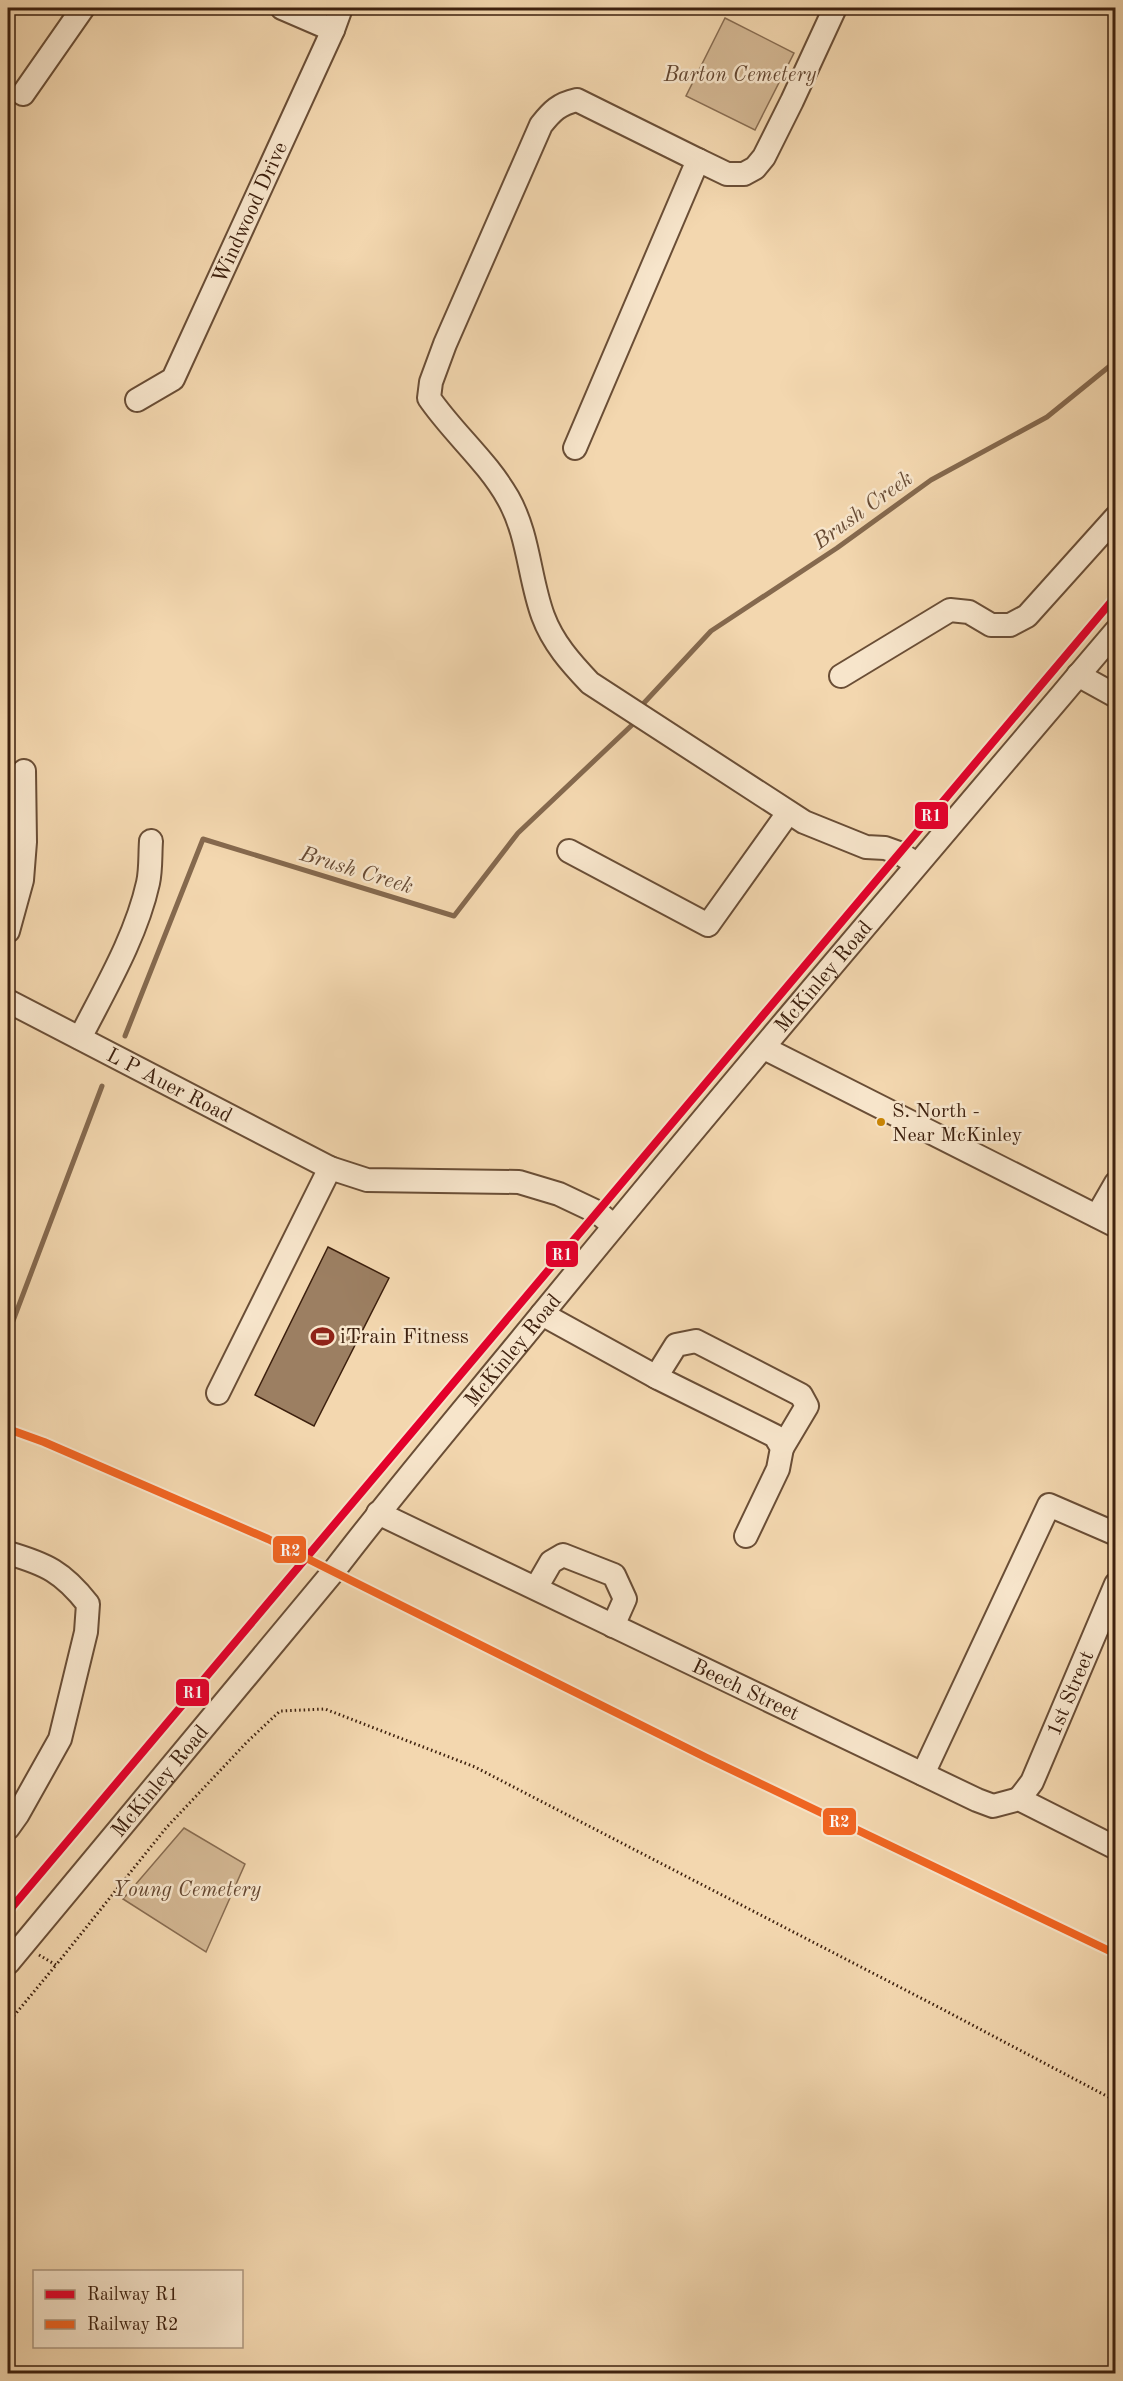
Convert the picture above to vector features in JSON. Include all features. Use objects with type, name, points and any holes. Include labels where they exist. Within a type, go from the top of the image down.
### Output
[{"type":"street","points":[[23,94],[83,8]]},
{"type":"street","points":[[282,8],[333,30]]},
{"type":"street","name":"Windwood Drive","points":[[137,400],[173,379],[341,8]]},
{"type":"street","points":[[836,8],[764,157],[755,168],[744,174],[727,174],[577,100],[563,103],[552,111],[541,125],[446,344],[431,382],[429,398],[456,434],[493,476],[508,499],[518,522],[543,616],[562,654],[590,683],[788,813],[823,831],[866,847],[885,848],[917,864]]},
{"type":"street","points":[[575,448],[698,160]]},
{"type":"street","points":[[841,676],[950,610],[969,612],[991,625],[1010,626],[1027,616],[1116,517]]},
{"type":"street","name":"McKinley Road","points":[[8,1963],[333,1572],[378,1513],[614,1226],[917,864],[1116,631]]},
{"type":"street","points":[[1078,675],[1116,696]]},
{"type":"street","points":[[8,931],[22,880],[25,842],[24,771]]},
{"type":"street","points":[[569,851],[708,925],[788,813]]},
{"type":"street","points":[[80,1038],[113,973],[140,911],[148,881],[151,841]]},
{"type":"street","name":"L P Auer Road","points":[[8,1001],[330,1168],[367,1180],[519,1182],[560,1194],[597,1212],[614,1226]]},
{"type":"street","points":[[764,1048],[1106,1221],[1116,1183]]},
{"type":"street","points":[[218,1393],[330,1168]]},
{"type":"street","points":[[542,1314],[656,1377],[775,1436],[782,1448]]},
{"type":"street","points":[[656,1377],[676,1346],[696,1341],[801,1395],[807,1406],[782,1448],[778,1468],[746,1536]]},
{"type":"street","points":[[924,1774],[1049,1505],[1116,1534]]},
{"type":"street","name":"Beech Street","points":[[378,1513],[977,1800],[993,1806],[1019,1799]]},
{"type":"street","points":[[8,1553],[51,1568],[73,1584],[88,1604],[86,1632],[60,1739],[18,1815],[8,1828]]},
{"type":"street","points":[[536,1588],[551,1562],[563,1555],[614,1575],[625,1599],[613,1626]]},
{"type":"street","name":"1st Street","points":[[1019,1799],[1032,1782],[1116,1584]]},
{"type":"street","points":[[1019,1799],[1116,1848]]},
{"type":"path","points":[[8,2024],[166,1828],[247,1742],[280,1710],[325,1709],[475,1767],[1116,2101]]},
{"type":"path","points":[[23,1944],[56,1965]]},
{"type":"green space","name":"Barton Cemetery","points":[[725,18],[794,53],[755,130],[686,96]]},
{"type":"green space","name":"Young Cemetery","points":[[184,1828],[245,1864],[206,1952],[123,1899]]},
{"type":"building","name":"iTrain Fitness","points":[[328,1247],[389,1278],[314,1426],[255,1395]]},
{"type":"waterway","name":"Brush Creek","points":[[643,704],[711,631],[837,548],[931,480],[1047,417],[1116,361]]},
{"type":"waterway","name":"Brush Creek","points":[[125,1036],[203,839],[454,916],[518,833],[632,725]]},
{"type":"waterway","name":"Brush Creek","points":[[8,1334],[102,1086]]},
{"type":"waterway","name":"Brush Creek","points":[[8,1337],[10,1370]]},
{"type":"rail line","name":"R1","points":[[8,1912],[1116,596]]},
{"type":"rail line","name":"R2","points":[[8,1429],[44,1442],[268,1539],[707,1758],[1116,1954]]},
{"type":"place","name":"S. North - Near McKinley","points":[[881,1122]]},
{"type":"place","name":"iTrain Fitness","points":[[322,1336]]}]
